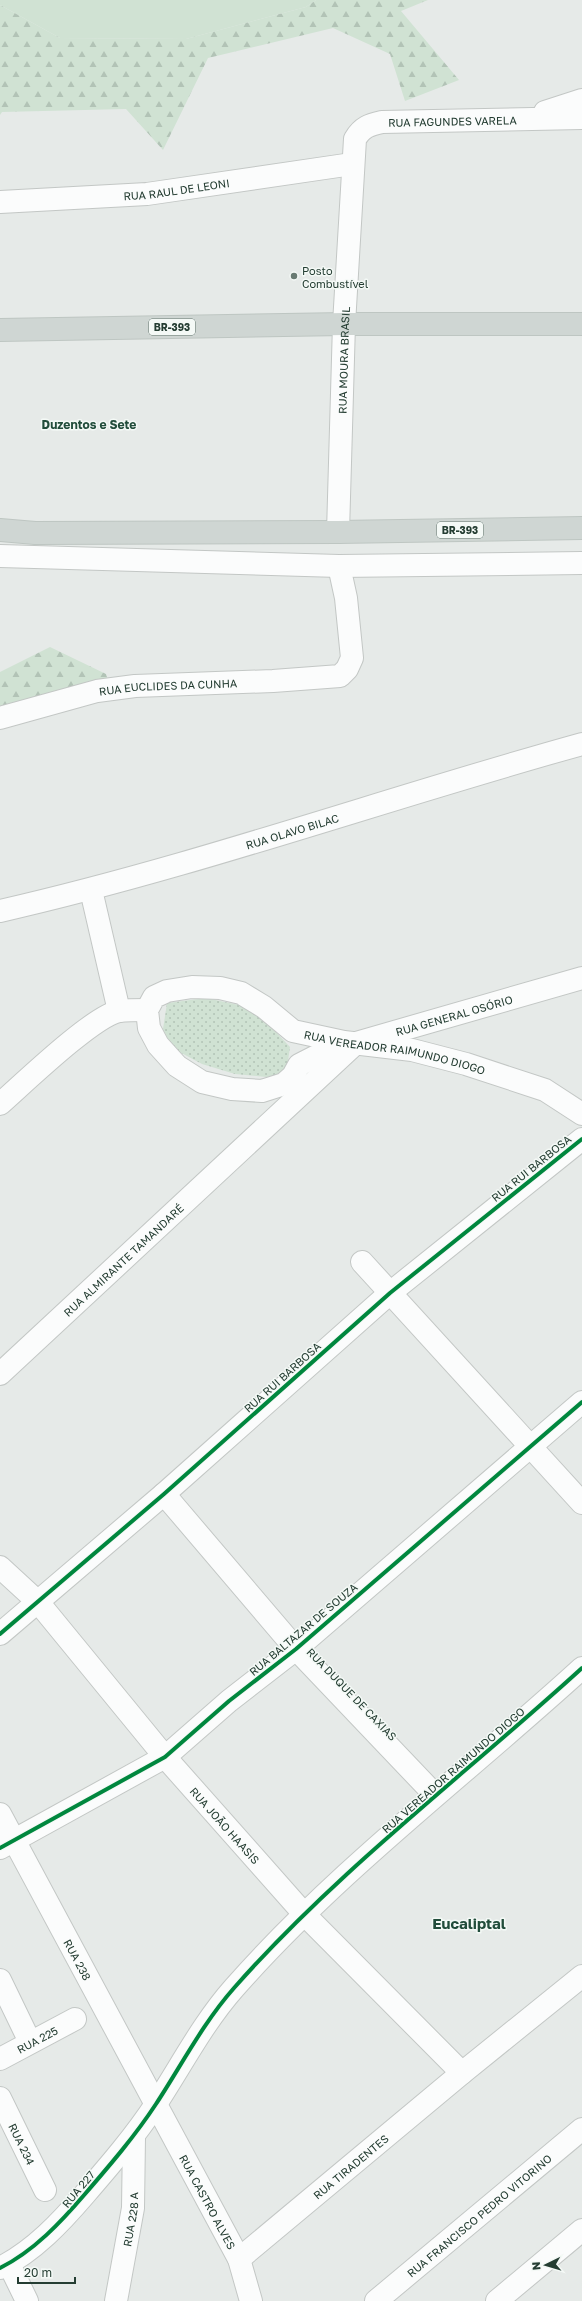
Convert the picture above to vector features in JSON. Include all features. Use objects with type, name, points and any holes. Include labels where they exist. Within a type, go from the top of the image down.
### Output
[{"type":"main road","name":"BR-393","points":[[0,330],[344,324],[582,324]]},
{"type":"main road","name":"BR-393","points":[[0,530],[35,533],[338,532],[582,528]]},
{"type":"street","points":[[522,120],[582,100]]},
{"type":"street","name":"RUA FAGUNDES VARELA","points":[[352,164],[355,139],[360,130],[369,125],[382,122],[582,118]]},
{"type":"street","name":"RUA RAUL DE LEONI","points":[[0,202],[146,194],[352,164]]},
{"type":"street","name":"RUA MOURA BRASIL","points":[[338,532],[344,324],[352,164]]},
{"type":"street","points":[[0,556],[339,566],[582,563]]},
{"type":"street","name":"RUA EUCLIDES DA CUNHA","points":[[0,718],[97,691],[134,686],[273,681],[340,676],[348,669],[352,658],[346,598],[339,566]]},
{"type":"street","name":"RUA OLAVO BILAC","points":[[0,911],[90,890],[492,769],[582,744]]},
{"type":"street","points":[[90,890],[119,1012]]},
{"type":"street","name":"RUA GENERAL OSÓRIO","points":[[247,1146],[350,1043],[582,978]]},
{"type":"street","name":"RUA VEREADOR RAIMUNDO DIOGO","points":[[148,1019],[154,997],[167,991],[192,987],[220,988],[241,993],[264,1007],[293,1031],[350,1043],[412,1050],[502,1075],[545,1090],[582,1114]]},
{"type":"street","points":[[0,1104],[89,1028],[119,1012],[148,1019],[158,1045],[177,1066],[202,1082],[232,1089],[262,1091],[284,1084],[294,1076],[299,1065],[299,1047],[293,1031]]},
{"type":"street","points":[[299,1065],[350,1043]]},
{"type":"street","name":"RUA RUI BARBOSA","points":[[0,1634],[164,1494],[390,1293],[582,1139]]},
{"type":"street","name":"RUA ALMIRANTE TAMANDARÉ","points":[[0,1374],[247,1146]]},
{"type":"street","points":[[362,1262],[531,1445],[582,1503]]},
{"type":"street","name":"RUA BALTAZAR DE SOUZA","points":[[7,1844],[165,1757],[229,1701],[296,1649],[582,1402]]},
{"type":"street","name":"RUA DUQUE DE CAXIAS","points":[[164,1494],[296,1649],[435,1795]]},
{"type":"street","name":"RUA JOÃO HAASIS","points":[[0,1567],[38,1602],[165,1757],[305,1915],[462,2073]]},
{"type":"street","name":"RUA VEREADOR RAIMUNDO DIOGO","points":[[155,2106],[210,2019],[233,1989],[305,1915],[435,1795],[582,1668]]},
{"type":"street","name":"RUA 238","points":[[0,1814],[7,1844],[155,2106]]},
{"type":"street","name":"RUA TIRADENTES","points":[[238,2259],[462,2073],[582,1976]]},
{"type":"street","points":[[0,1980],[30,2042]]},
{"type":"street","name":"RUA 225","points":[[0,2059],[30,2042],[75,2020]]},
{"type":"street","name":"RUA 234","points":[[0,2098],[45,2190]]},
{"type":"street","name":"RUA 227","points":[[5,2266],[61,2223],[134,2137],[155,2106]]},
{"type":"street","name":"RUA CASTRO ALVES","points":[[155,2106],[238,2259],[251,2301]]},
{"type":"street","name":"RUA FRANCISCO PEDRO VITORINO","points":[[376,2301],[582,2129]]},
{"type":"street","name":"RUA 228 A","points":[[116,2301],[132,2208],[134,2137]]},
{"type":"street","points":[[501,2300],[582,2230]]},
{"type":"street","points":[[5,2266],[27,2301]]},
{"type":"green space","points":[[0,0],[316,0],[306,7],[186,39],[60,38],[0,5]]},
{"type":"green space","points":[[316,0],[428,0],[401,11],[459,80],[405,101],[390,54],[333,28],[208,58],[163,150],[126,109],[2,112],[0,115],[0,5],[60,38],[186,39],[306,7]]},
{"type":"green space","points":[[50,647],[106,674],[110,687],[0,714],[0,672]]},
{"type":"green space","points":[[206,998],[253,1008],[290,1047],[286,1075],[266,1077],[235,1074],[202,1064],[172,1048],[163,1029],[167,1003]]},
{"type":"cycle path","points":[[0,1634],[164,1494],[390,1293],[582,1139]]},
{"type":"cycle path","points":[[0,1848],[165,1757],[229,1701],[296,1649],[582,1402]]},
{"type":"cycle path","points":[[0,2268],[24,2253],[46,2235],[104,2172],[148,2116],[202,2030],[223,2001],[274,1945],[359,1863],[582,1668]]},
{"type":"place","name":"Posto Combustível","points":[[294,276]]},
{"type":"district","name":"Duzentos e Sete","points":[[89,424]]},
{"type":"district","name":"Eucaliptal","points":[[469,1923]]}]
